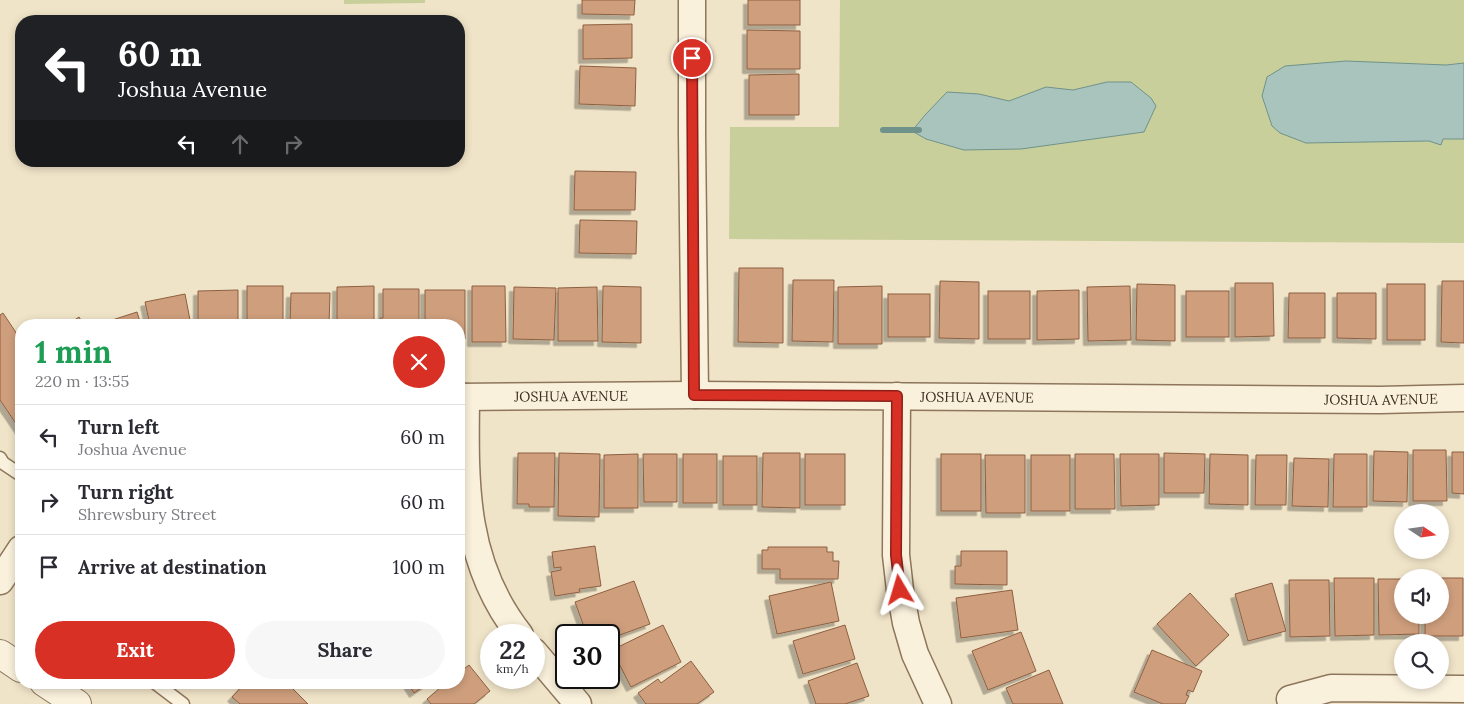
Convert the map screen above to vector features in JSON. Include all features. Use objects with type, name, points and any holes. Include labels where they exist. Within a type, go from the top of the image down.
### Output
[{"type":"street","points":[[692,0],[694,395]]},
{"type":"street","name":"JOSHUA AVENUE","points":[[465,398],[694,395],[1380,400],[1464,398]]},
{"type":"street","points":[[897,396],[896,555],[900,590],[915,654],[938,704]]},
{"type":"street","points":[[465,456],[468,504],[478,555],[492,593],[513,624]]},
{"type":"street","points":[[0,581],[15,558]]},
{"type":"street","points":[[0,654],[15,664]]},
{"type":"street","points":[[545,665],[578,704]]},
{"type":"street","points":[[1290,699],[1331,688],[1397,696],[1464,690]]},
{"type":"street","points":[[54,689],[77,704]]},
{"type":"lane","points":[[1,461],[15,471]]},
{"type":"lane","points":[[163,689],[183,704]]},
{"type":"green space","points":[[344,0],[425,0],[425,3],[344,4]]},
{"type":"green space","points":[[840,0],[1464,0],[1464,243],[729,239],[730,127],[839,127]]},
{"type":"water","points":[[1346,61],[1446,65],[1464,63],[1464,139],[1443,139],[1441,145],[1429,141],[1306,143],[1280,133],[1272,126],[1262,96],[1267,77],[1285,66]]},
{"type":"water","points":[[1107,82],[1131,82],[1151,98],[1156,106],[1144,132],[1021,149],[964,150],[926,139],[912,131],[947,92],[979,94],[1009,101],[1046,87],[1073,90]]},
{"type":"building","points":[[582,0],[635,0],[634,15],[582,14]]},
{"type":"building","points":[[748,0],[800,0],[800,25],[748,25]]},
{"type":"building","points":[[632,24],[632,58],[583,59],[583,25]]},
{"type":"building","points":[[747,30],[800,31],[800,69],[747,69]]},
{"type":"building","points":[[580,66],[636,68],[635,106],[579,104]]},
{"type":"building","points":[[799,74],[799,115],[749,115],[749,75]]},
{"type":"building","points":[[575,171],[636,172],[635,210],[574,210]]},
{"type":"building","points":[[580,220],[637,221],[636,254],[579,253]]},
{"type":"building","points":[[739,268],[783,268],[783,343],[738,342]]},
{"type":"building","points":[[793,280],[834,280],[833,342],[792,341]]},
{"type":"building","points":[[940,281],[979,282],[979,339],[939,338]]},
{"type":"building","points":[[1442,281],[1464,281],[1464,343],[1441,342]]},
{"type":"building","points":[[1235,283],[1273,283],[1274,336],[1235,337]]},
{"type":"building","points":[[1137,284],[1175,285],[1175,341],[1136,340]]},
{"type":"building","points":[[1387,284],[1425,284],[1425,340],[1387,340]]},
{"type":"building","points":[[247,286],[283,286],[283,319],[247,319]]},
{"type":"building","points":[[374,286],[374,319],[337,319],[337,287]]},
{"type":"building","points":[[472,286],[505,286],[506,342],[472,342]]},
{"type":"building","points":[[603,286],[641,287],[641,343],[602,342]]},
{"type":"building","points":[[882,286],[882,344],[838,344],[838,287]]},
{"type":"building","points":[[1130,286],[1131,340],[1088,341],[1087,287]]},
{"type":"building","points":[[514,287],[556,288],[554,340],[513,339]]},
{"type":"building","points":[[597,287],[598,341],[558,341],[558,288]]},
{"type":"building","points":[[383,289],[419,289],[419,319],[380,319],[383,318]]},
{"type":"building","points":[[238,290],[238,319],[198,319],[198,291]]},
{"type":"building","points":[[425,290],[465,290],[465,319],[425,319]]},
{"type":"building","points":[[1079,290],[1079,339],[1037,340],[1037,291]]},
{"type":"building","points":[[988,291],[1030,291],[1030,339],[988,339]]},
{"type":"building","points":[[1186,291],[1229,291],[1229,337],[1186,337]]},
{"type":"building","points":[[291,293],[330,293],[329,319],[290,319]]},
{"type":"building","points":[[1289,293],[1325,293],[1325,338],[1288,338]]},
{"type":"building","points":[[1337,293],[1376,293],[1376,339],[1337,338]]},
{"type":"building","points":[[185,294],[190,319],[149,319],[145,302]]},
{"type":"building","points":[[888,294],[930,294],[930,337],[888,337]]},
{"type":"building","points":[[137,312],[139,319],[115,319]]},
{"type":"building","points":[[3,313],[15,331],[15,422],[0,400],[0,315]]},
{"type":"building","points":[[1413,450],[1446,450],[1447,501],[1413,501]]},
{"type":"building","points":[[1374,451],[1408,452],[1407,502],[1373,501]]},
{"type":"building","points":[[1452,452],[1464,452],[1464,494],[1452,493]]},
{"type":"building","points":[[518,453],[555,453],[554,507],[529,507],[529,504],[517,504]]},
{"type":"building","points":[[559,453],[600,454],[599,517],[558,516]]},
{"type":"building","points":[[763,453],[800,453],[800,508],[762,507]]},
{"type":"building","points":[[1164,453],[1205,454],[1204,493],[1164,493]]},
{"type":"building","points":[[638,454],[638,508],[604,508],[604,455]]},
{"type":"building","points":[[643,454],[677,454],[677,502],[644,502]]},
{"type":"building","points":[[683,454],[717,454],[717,503],[683,503]]},
{"type":"building","points":[[805,454],[845,454],[845,505],[805,505]]},
{"type":"building","points":[[941,454],[981,454],[981,511],[941,511]]},
{"type":"building","points":[[1075,454],[1114,454],[1115,509],[1075,509]]},
{"type":"building","points":[[1120,454],[1159,454],[1159,505],[1121,506]]},
{"type":"building","points":[[1210,454],[1248,455],[1248,505],[1209,504]]},
{"type":"building","points":[[1334,454],[1367,454],[1367,507],[1333,507]]},
{"type":"building","points":[[985,455],[1025,455],[1025,513],[986,513]]},
{"type":"building","points":[[1031,455],[1070,455],[1070,511],[1031,511]]},
{"type":"building","points":[[1256,455],[1287,455],[1286,505],[1255,505]]},
{"type":"building","points":[[723,456],[757,456],[757,505],[723,505]]},
{"type":"building","points":[[1294,458],[1329,459],[1328,507],[1292,506]]},
{"type":"building","points":[[595,546],[601,586],[579,589],[580,592],[555,596],[551,572],[561,570],[561,567],[554,568],[552,552]]},
{"type":"building","points":[[768,547],[827,547],[827,552],[833,552],[833,561],[839,561],[838,579],[780,579],[780,569],[762,569],[762,550],[768,550]]},
{"type":"building","points":[[961,551],[1007,551],[1007,585],[955,584],[955,566],[961,566]]},
{"type":"building","points":[[1334,578],[1374,578],[1374,635],[1335,636]]},
{"type":"building","points":[[1449,578],[1463,578],[1463,636],[1425,634],[1425,624],[1449,624]]},
{"type":"building","points":[[1378,579],[1394,579],[1394,624],[1419,624],[1419,634],[1379,635]]},
{"type":"building","points":[[1289,580],[1329,580],[1330,636],[1290,637]]},
{"type":"building","points":[[634,581],[650,624],[620,635],[620,624],[583,624],[575,602]]},
{"type":"building","points":[[831,582],[839,621],[777,634],[769,596]]},
{"type":"building","points":[[1272,583],[1286,631],[1248,641],[1235,594]]},
{"type":"building","points":[[1012,590],[1018,630],[961,638],[956,598]]},
{"type":"building","points":[[1190,593],[1229,635],[1196,666],[1157,624]]},
{"type":"building","points":[[663,625],[681,662],[631,687],[620,666],[620,646]]},
{"type":"building","points":[[845,625],[855,659],[803,674],[793,641]]},
{"type":"building","points":[[1021,632],[1036,671],[988,690],[972,651]]},
{"type":"building","points":[[1152,650],[1202,671],[1193,692],[1188,690],[1186,695],[1189,696],[1185,704],[1163,704],[1134,692]]},
{"type":"building","points":[[691,661],[714,692],[697,704],[646,704],[638,693],[658,679],[661,683]]},
{"type":"building","points":[[857,663],[869,696],[845,704],[816,704],[808,681]]},
{"type":"building","points":[[469,665],[480,679],[480,689],[488,689],[490,691],[474,704],[431,704],[427,699],[439,689],[465,689],[465,668]]},
{"type":"building","points":[[1049,670],[1063,704],[1013,704],[1006,688]]},
{"type":"building","points":[[239,689],[293,689],[308,704],[240,704],[232,697]]},
{"type":"building","points":[[411,689],[420,689],[414,693]]},
{"type":"waterway","points":[[883,130],[919,130]]},
{"type":"route","points":[[692,58],[694,395],[897,396],[896,555],[900,590]]}]
